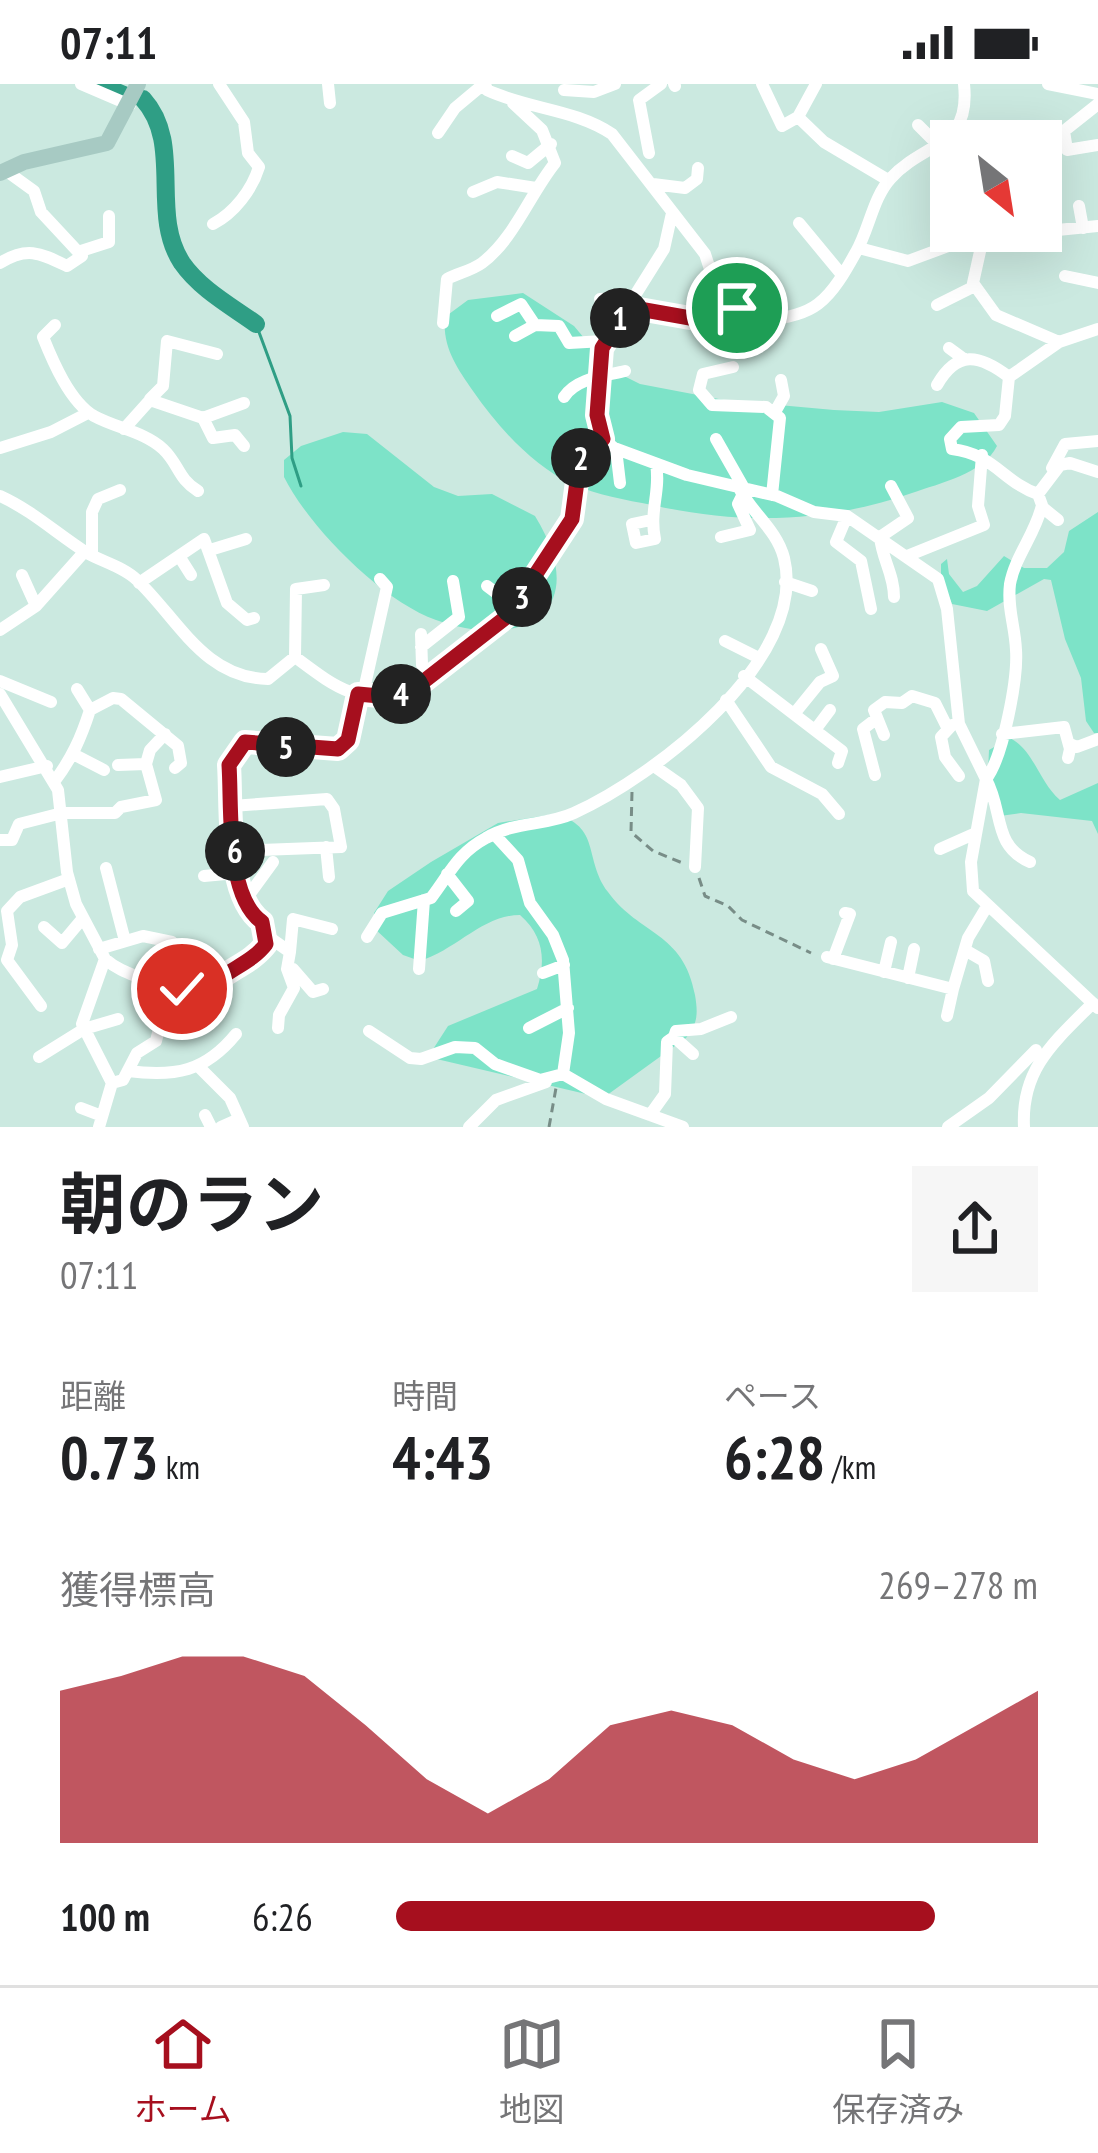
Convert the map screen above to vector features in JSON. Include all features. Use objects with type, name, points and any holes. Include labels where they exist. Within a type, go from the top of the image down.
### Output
[{"type":"main road","points":[[3,172],[107,143],[138,84]]},
{"type":"street","points":[[81,84],[130,105]]},
{"type":"street","points":[[213,224],[231,212],[255,181],[259,167],[248,153],[244,122],[219,84]]},
{"type":"street","points":[[328,84],[330,103]]},
{"type":"street","points":[[562,113],[563,87],[594,92],[615,84]]},
{"type":"street","points":[[762,84],[772,123],[782,126],[798,117],[816,84]]},
{"type":"street","points":[[960,120],[964,84]]},
{"type":"street","points":[[1048,84],[1098,94]]},
{"type":"street","points":[[640,167],[651,150],[639,100],[670,85]]},
{"type":"street","points":[[438,133],[455,108],[481,89],[512,102],[591,120],[612,134],[705,254],[718,297],[748,312],[750,319]]},
{"type":"street","points":[[443,323],[446,279],[486,260],[513,222],[527,211],[536,188],[555,163],[551,145],[512,102]]},
{"type":"street","points":[[1098,104],[1064,131],[1067,150],[1098,145]]},
{"type":"street","points":[[798,117],[824,142],[888,180]]},
{"type":"street","points":[[918,124],[930,137]]},
{"type":"street","points":[[512,156],[528,163],[551,145]]},
{"type":"street","points":[[600,299],[707,321],[810,309],[842,275],[859,248],[888,180],[930,151]]},
{"type":"street","points":[[651,184],[686,188],[697,179],[698,168]]},
{"type":"street","points":[[3,172],[34,191],[41,212],[81,250]]},
{"type":"street","points":[[473,192],[497,182],[536,188]]},
{"type":"street","points":[[1079,206],[1091,227]]},
{"type":"street","points":[[672,213],[664,249],[604,341],[597,415],[603,439],[656,464],[742,491],[772,495],[814,512],[847,516],[907,556],[943,588],[942,635],[953,724],[942,747],[959,776]]},
{"type":"street","points":[[0,263],[17,252],[34,250],[74,265],[81,250],[109,242],[109,216]]},
{"type":"street","points":[[800,223],[842,275]]},
{"type":"street","points":[[859,248],[908,261],[932,252]]},
{"type":"street","points":[[981,252],[975,286],[996,315],[1059,341]]},
{"type":"street","points":[[1065,276],[1098,283]]},
{"type":"street","points":[[944,307],[975,286]]},
{"type":"street","points":[[497,316],[521,304],[535,325]]},
{"type":"street","points":[[55,325],[43,338],[53,363],[88,413],[163,449],[184,483],[198,491]]},
{"type":"street","points":[[515,336],[535,325],[559,326],[569,344],[604,341]]},
{"type":"street","points":[[1058,520],[982,455],[952,448],[950,439],[962,427],[998,425],[1005,416],[1009,377],[1059,341],[1098,329]]},
{"type":"street","points":[[124,429],[163,386],[167,341],[217,354]]},
{"type":"street","points":[[949,348],[1009,377]]},
{"type":"street","points":[[937,385],[948,365],[964,359]]},
{"type":"street","points":[[733,367],[703,374],[698,381],[705,400],[712,405],[776,412]]},
{"type":"street","points":[[564,397],[568,389],[601,375],[626,371]]},
{"type":"street","points":[[776,412],[784,396],[781,380]]},
{"type":"street","points":[[150,400],[203,418],[244,403]]},
{"type":"street","points":[[772,495],[781,442],[776,412]]},
{"type":"street","points":[[0,448],[51,432],[88,413]]},
{"type":"street","points":[[203,418],[213,439],[235,434],[244,446]]},
{"type":"street","points":[[295,657],[330,686],[390,697],[410,692],[485,636],[515,607],[572,519],[580,459],[603,439]]},
{"type":"street","points":[[367,937],[382,913],[431,898],[456,858],[494,834],[523,822],[568,816],[633,784],[712,721],[778,628],[785,608],[785,582],[777,540],[742,491],[716,439]]},
{"type":"street","points":[[1024,1127],[1022,1100],[1029,1078],[1056,1038],[1095,1006],[973,891],[976,833],[986,779],[1002,734],[1016,651],[1007,604],[1012,575],[1065,444],[1098,441]]},
{"type":"street","points":[[616,449],[620,483]]},
{"type":"street","points":[[907,556],[984,525],[979,506],[982,455]]},
{"type":"street","points":[[1049,475],[1070,463],[1098,472]]},
{"type":"street","points":[[651,520],[652,501],[660,486],[656,464]]},
{"type":"street","points":[[880,537],[908,518],[891,486]]},
{"type":"street","points":[[0,630],[36,606],[88,553],[92,512],[98,500],[120,490]]},
{"type":"street","points":[[721,537],[750,530],[752,525],[738,504],[742,491]]},
{"type":"street","points":[[0,496],[139,583],[208,660],[236,676],[268,679],[295,657],[296,589],[324,585]]},
{"type":"street","points":[[847,516],[836,542],[861,561],[871,609]]},
{"type":"street","points":[[880,537],[881,555],[894,580],[894,597]]},
{"type":"street","points":[[139,583],[204,539],[227,603],[247,620],[254,618]]},
{"type":"street","points":[[210,550],[246,539]]},
{"type":"street","points":[[179,556],[190,575]]},
{"type":"street","points":[[22,575],[36,606]]},
{"type":"street","points":[[158,987],[206,991],[223,971],[258,954],[265,942],[262,922],[243,903],[236,873],[229,765],[245,742],[338,749],[348,740],[387,587],[380,579]]},
{"type":"street","points":[[432,676],[422,665],[421,641],[459,617],[453,581]]},
{"type":"street","points":[[785,582],[812,591]]},
{"type":"street","points":[[487,586],[515,607]]},
{"type":"street","points":[[724,641],[757,657]]},
{"type":"street","points":[[794,714],[820,682],[833,676],[821,649]]},
{"type":"street","points":[[744,676],[842,751],[838,763]]},
{"type":"street","points":[[0,681],[51,702]]},
{"type":"street","points":[[54,782],[75,755],[90,710],[77,688]]},
{"type":"street","points":[[0,694],[54,782],[69,879],[102,954],[126,975],[154,980],[158,987],[163,1012],[158,1036],[137,1053],[118,1084],[112,1083]]},
{"type":"street","points":[[884,735],[876,718],[878,705],[897,705],[920,695],[935,703],[953,724],[995,795],[1012,854],[1030,862]]},
{"type":"street","points":[[90,710],[121,699],[178,746],[181,763],[175,768]]},
{"type":"street","points":[[727,700],[748,740],[771,767],[822,794],[839,814]]},
{"type":"street","points":[[800,741],[830,710]]},
{"type":"street","points":[[874,775],[862,729],[876,718]]},
{"type":"street","points":[[1002,734],[1057,725],[1064,727],[1069,751],[1098,739]]},
{"type":"street","points":[[0,840],[12,840],[20,824],[37,817],[115,813],[121,807],[156,800],[146,764],[150,750],[165,734]]},
{"type":"street","points":[[75,755],[111,767],[146,764]]},
{"type":"street","points":[[0,777],[47,766]]},
{"type":"street","points":[[654,766],[681,785],[698,808],[695,867]]},
{"type":"street","points":[[232,806],[327,799],[334,809],[341,847],[235,851]]},
{"type":"street","points":[[940,850],[976,833]]},
{"type":"street","points":[[494,834],[518,860],[530,903],[553,935],[564,964],[568,1008],[562,1074]]},
{"type":"street","points":[[326,847],[329,877]]},
{"type":"street","points":[[243,903],[273,862]]},
{"type":"street","points":[[106,868],[125,941]]},
{"type":"street","points":[[204,876],[236,873]]},
{"type":"street","points":[[447,874],[468,901],[455,911]]},
{"type":"street","points":[[41,1006],[8,960],[12,945],[7,911],[20,897],[69,879]]},
{"type":"street","points":[[419,970],[424,899]]},
{"type":"street","points":[[947,1016],[964,950],[986,908]]},
{"type":"street","points":[[845,913],[850,914],[847,931],[830,958],[953,989]]},
{"type":"street","points":[[44,927],[62,943],[83,918]]},
{"type":"street","points":[[278,1028],[279,1015],[294,988],[289,958],[292,919],[332,929]]},
{"type":"street","points":[[81,1108],[101,1121],[112,1083],[84,1029],[83,1012],[102,954],[125,941],[150,935],[172,942]]},
{"type":"street","points":[[265,942],[273,940],[313,992],[323,989]]},
{"type":"street","points":[[884,972],[891,942]]},
{"type":"street","points":[[908,977],[914,950]]},
{"type":"street","points":[[964,950],[984,961],[988,981]]},
{"type":"street","points":[[543,973],[564,964]]},
{"type":"street","points":[[529,1028],[568,1008]]},
{"type":"street","points":[[650,1115],[665,1094],[667,1042],[676,1031],[701,1029],[731,1017]]},
{"type":"street","points":[[39,1057],[84,1029],[118,1019]]},
{"type":"street","points":[[369,1030],[410,1058],[422,1059],[455,1047],[475,1048],[495,1064],[547,1081]]},
{"type":"street","points":[[128,1071],[156,1074],[200,1069],[236,1034]]},
{"type":"street","points":[[674,1037],[693,1054]]},
{"type":"street","points":[[948,1127],[1024,1066],[1040,1044],[1056,1038]]},
{"type":"street","points":[[200,1069],[230,1098],[241,1123],[220,1127]]},
{"type":"street","points":[[469,1127],[496,1100],[562,1074]]},
{"type":"street","points":[[562,1074],[606,1099],[682,1127]]},
{"type":"path","points":[[633,784],[631,832],[669,860],[695,867],[705,896],[728,906],[742,920],[811,953]]},
{"type":"path","points":[[549,1127],[550,1101],[562,1074]]},
{"type":"green space","points":[[523,293],[574,326],[610,369],[640,384],[724,400],[834,410],[879,412],[942,402],[974,413],[997,446],[982,464],[948,481],[880,503],[815,515],[718,516],[591,491],[557,476],[517,444],[473,391],[448,348],[445,317],[468,300]]},
{"type":"green space","points":[[343,432],[367,434],[434,487],[458,496],[492,494],[535,516],[551,549],[557,576],[553,599],[541,615],[522,626],[498,630],[468,629],[436,620],[393,597],[349,560],[311,518],[284,477],[284,460],[301,446]]},
{"type":"green space","points":[[1098,512],[1098,733],[1094,733],[1086,721],[1081,678],[1065,639],[1051,580],[1044,579],[987,611],[952,604],[941,564],[947,559],[949,574],[963,592],[977,586],[1004,556],[1024,568],[1047,568],[1064,552],[1069,531]]},
{"type":"green space","points":[[1010,738],[1025,750],[1060,800],[1098,783],[1098,834],[1092,821],[1021,813],[1000,816],[988,772],[989,750]]},
{"type":"green space","points":[[554,814],[569,819],[586,835],[608,892],[671,946],[689,974],[695,995],[696,1018],[686,1038],[603,1098],[428,1057],[448,1026],[537,989],[541,949],[520,915],[494,921],[420,961],[403,955],[375,929],[374,913],[388,891],[431,862],[498,823]]},
{"type":"waterway","points":[[97,84],[124,95]]},
{"type":"waterway","points":[[143,99],[162,137],[168,223],[182,263],[207,289],[256,324]]},
{"type":"waterway","points":[[256,324],[290,416],[292,458],[301,486]]},
{"type":"route","points":[[182,989],[206,991],[223,971],[258,954],[266,944],[262,922],[251,915],[237,888],[229,765],[234,753],[245,742],[338,749],[348,740],[358,694],[390,697],[410,692],[509,615],[560,543],[572,519],[580,459],[603,439],[597,415],[602,348],[628,307],[707,321],[750,319],[748,312],[737,308]]}]
